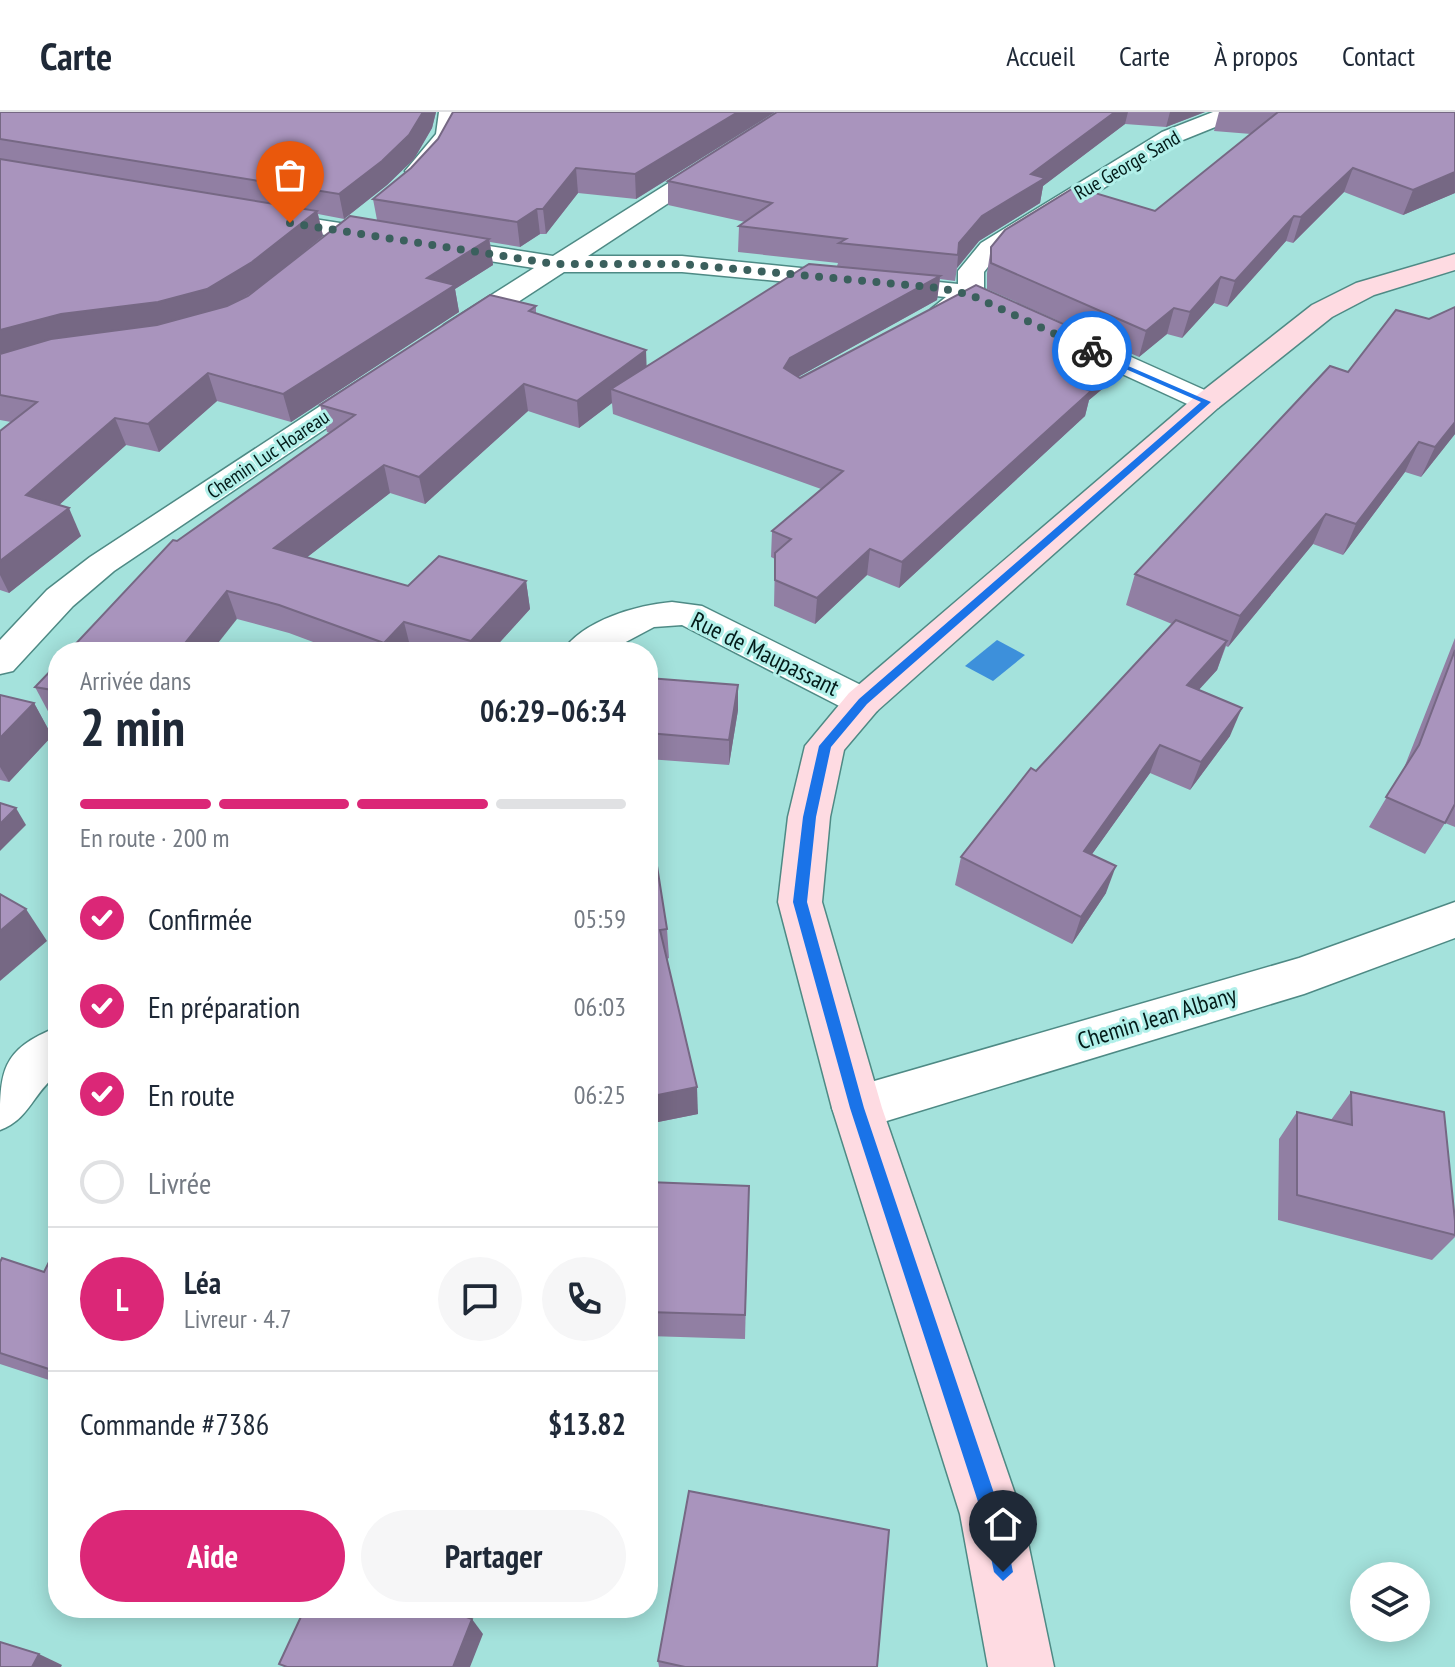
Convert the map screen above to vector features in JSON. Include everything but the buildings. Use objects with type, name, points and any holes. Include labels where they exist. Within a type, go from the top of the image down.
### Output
[{"type":"main road","points":[[1021,1667],[991,1514],[857,1108],[800,902],[809,817],[825,746],[863,702],[1207,402],[1322,311],[1365,289],[1455,262]]},
{"type":"street","points":[[400,191],[447,135],[450,112]]},
{"type":"street","points":[[435,344],[555,264],[796,112]]},
{"type":"street","name":"Rue George Sand","points":[[971,295],[971,271],[990,248],[1170,137],[1232,112]]},
{"type":"street","points":[[242,214],[359,224],[555,264],[682,264],[905,284],[971,295],[1207,402]]},
{"type":"street","points":[[325,251],[359,224]]},
{"type":"street","points":[[918,324],[971,295]]},
{"type":"street","name":"Chemin Luc Hoareau","points":[[0,662],[60,598],[102,564],[395,370]]},
{"type":"street","name":"Rue de Maupassant","points":[[597,642],[637,617],[661,612],[689,614],[863,702]]},
{"type":"street","name":"Chemin Jean Albany","points":[[857,1108],[1304,975],[1455,920]]},
{"type":"street","points":[[0,1108],[30,1067],[48,1055]]},
{"type":"water","points":[[997,640],[1025,655],[993,681],[965,666]]},
{"type":"way so far","points":[[290,223],[555,264],[682,264],[940,288],[971,295],[1092,351]]},
{"type":"route","points":[[1003,1572],[991,1514],[857,1108],[800,902],[809,817],[825,746],[863,702],[1207,402],[1092,351]]}]
